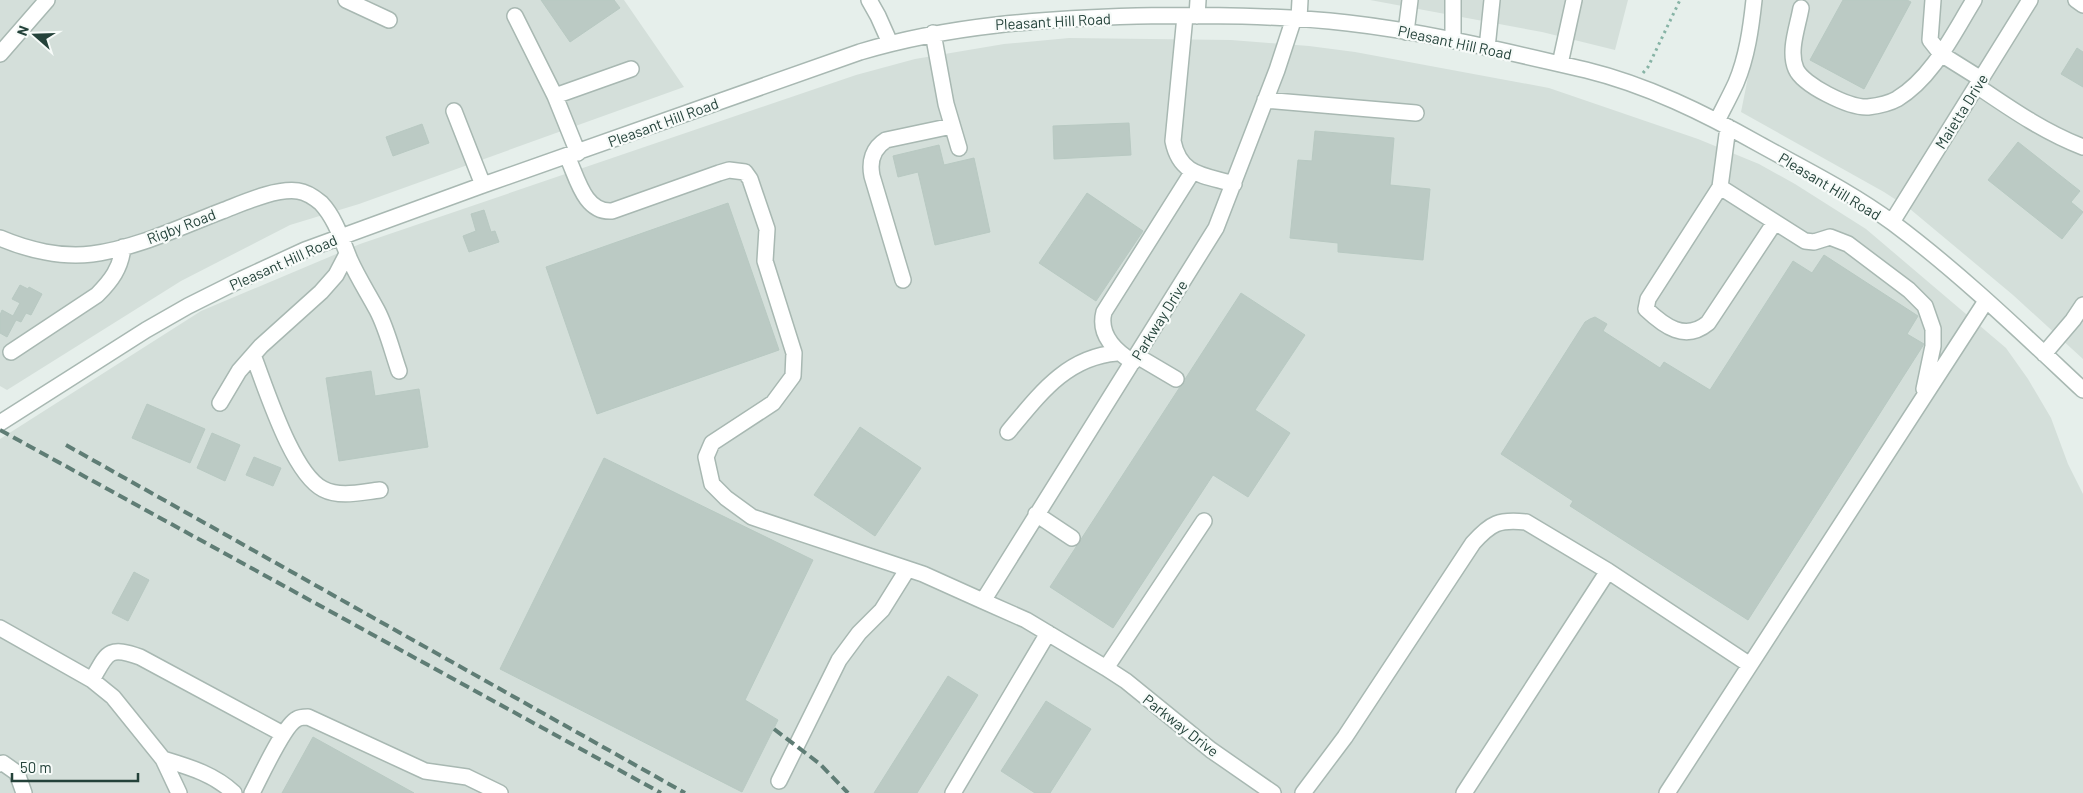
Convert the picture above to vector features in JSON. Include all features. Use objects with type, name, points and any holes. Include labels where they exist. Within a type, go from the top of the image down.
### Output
[{"type":"street","points":[[0,54],[47,0]]},
{"type":"street","points":[[346,0],[389,20]]},
{"type":"street","points":[[869,0],[890,43]]},
{"type":"street","points":[[1198,0],[1191,16],[1173,141],[1176,155],[1181,163],[1193,171],[1234,184]]},
{"type":"street","name":"Parkway Drive","points":[[983,601],[1216,228],[1296,18],[1300,0]]},
{"type":"street","points":[[1406,32],[1410,0]]},
{"type":"street","points":[[1453,0],[1453,41]]},
{"type":"street","points":[[1487,48],[1492,0]]},
{"type":"street","points":[[1560,64],[1574,0]]},
{"type":"street","points":[[1754,0],[1750,36],[1723,124],[1720,187],[1648,298],[1646,309],[1662,324],[1676,330],[1692,332],[1700,330],[1708,323],[1774,222]]},
{"type":"street","points":[[1933,0],[1930,40],[1941,54],[2029,121],[2065,140],[2083,147]]},
{"type":"street","points":[[1801,8],[1793,52],[1795,68],[1801,78],[1818,90],[1845,102],[1866,107],[1896,100],[1915,85],[1941,54],[1974,0]]},
{"type":"street","name":"Maietta Drive","points":[[1892,222],[2030,0]]},
{"type":"street","points":[[2076,0],[2083,5]]},
{"type":"street","points":[[515,16],[555,96],[573,154]]},
{"type":"street","name":"Pleasant Hill Road","points":[[0,423],[146,330],[188,306],[265,268],[341,236],[890,43],[933,33],[995,24],[1091,18],[1191,16],[1296,18],[1349,23],[1406,32],[1608,75],[1672,99],[1723,124],[1843,191],[1892,222],[1986,301],[2083,390]]},
{"type":"street","points":[[933,33],[946,104],[959,148]]},
{"type":"street","points":[[555,96],[631,69]]},
{"type":"street","points":[[1265,100],[1416,113]]},
{"type":"street","points":[[454,111],[483,185]]},
{"type":"street","points":[[903,280],[872,176],[872,156],[879,145],[886,140],[952,126]]},
{"type":"street","name":"Parkway Drive","points":[[573,154],[589,203],[604,211],[612,210],[729,170],[745,172],[750,179],[767,228],[765,261],[795,361],[793,376],[773,404],[712,443],[706,457],[712,484],[726,498],[752,517],[922,574],[1026,620],[1126,681],[1211,750],[1273,793]]},
{"type":"street","points":[[1117,353],[1108,340],[1102,319],[1107,305],[1193,171]]},
{"type":"street","points":[[1720,187],[1805,241],[1814,242],[1830,237],[1848,244],[1909,290],[1925,306],[1933,329],[1933,346],[1921,400]]},
{"type":"street","name":"Rigby Road","points":[[0,238],[23,247],[64,254],[92,254],[123,247],[252,199],[286,191],[298,191],[321,204],[341,236],[362,286],[378,311],[399,370]]},
{"type":"street","points":[[11,352],[97,295],[108,284],[118,268],[123,247]]},
{"type":"street","points":[[220,403],[239,371],[253,354],[321,292],[336,275],[348,254]]},
{"type":"street","points":[[1667,793],[1986,301]]},
{"type":"street","points":[[2044,354],[2073,320],[2083,305]]},
{"type":"street","points":[[1008,432],[1040,393],[1070,368],[1085,360],[1117,353],[1135,359],[1176,379]]},
{"type":"street","points":[[253,354],[280,424],[309,479],[324,490],[341,494],[380,490]]},
{"type":"street","points":[[1036,514],[1072,538]]},
{"type":"street","points":[[1303,793],[1345,737],[1473,543],[1484,530],[1495,522],[1511,520],[1526,522],[1608,571],[1750,665]]},
{"type":"street","points":[[1106,668],[1204,521]]},
{"type":"street","points":[[779,781],[839,660],[859,633],[882,610],[902,568]]},
{"type":"street","points":[[1464,793],[1608,571]]},
{"type":"street","points":[[0,628],[92,680],[114,697],[164,760],[178,793]]},
{"type":"street","points":[[953,793],[1048,633]]},
{"type":"street","points":[[92,680],[106,655],[116,651],[127,652],[140,657],[283,734]]},
{"type":"street","points":[[252,793],[283,734],[297,718],[308,717],[425,771],[467,777],[500,793]]},
{"type":"street","points":[[164,760],[210,775],[223,782],[234,793]]},
{"type":"street","points":[[0,764],[3,763],[16,773],[24,793]]},
{"type":"path","points":[[1634,84],[1648,68],[1680,0]]},
{"type":"shaded area","points":[[0,0],[624,0],[684,87],[359,204],[290,225],[181,281],[7,390],[0,386]]},
{"type":"shaded area","points":[[1370,0],[1628,0],[1615,50],[1542,32]]},
{"type":"shaded area","points":[[1760,0],[2083,0],[2083,359],[2013,295],[1910,209],[1884,192],[1741,112],[1757,32]]},
{"type":"shaded area","points":[[1069,38],[1231,40],[1309,46],[1355,52],[1549,88],[1698,139],[1759,164],[1795,184],[1866,229],[2006,348],[2028,379],[2051,418],[2068,464],[2083,494],[2083,793],[0,793],[0,439],[201,311],[360,244],[856,75],[915,59],[1004,44]]},
{"type":"building","points":[[541,0],[614,0],[620,8],[570,42]]},
{"type":"building","points":[[1843,0],[1907,0],[1911,2],[1864,89],[1810,60]]},
{"type":"building","points":[[2077,48],[2083,52],[2083,87],[2061,74]]},
{"type":"building","points":[[1129,123],[1131,155],[1054,159],[1053,126]]},
{"type":"building","points":[[422,124],[429,143],[393,156],[386,137]]},
{"type":"building","points":[[1315,131],[1394,138],[1390,185],[1430,189],[1423,260],[1338,252],[1338,243],[1290,238],[1298,160],[1312,161]]},
{"type":"building","points":[[2018,142],[2080,191],[2071,202],[2083,212],[2062,239],[1988,180]]},
{"type":"building","points":[[939,145],[944,165],[974,158],[990,232],[935,245],[918,172],[898,177],[893,156]]},
{"type":"building","points":[[1087,193],[1143,231],[1096,301],[1039,263]]},
{"type":"building","points":[[728,203],[779,350],[597,414],[546,267]]},
{"type":"building","points":[[484,210],[491,232],[495,231],[499,242],[469,252],[463,236],[476,231],[471,214]]},
{"type":"building","points":[[1824,255],[1918,316],[1907,334],[1924,344],[1748,620],[1570,506],[1573,501],[1501,454],[1585,322],[1595,317],[1607,324],[1603,331],[1660,368],[1664,362],[1710,390],[1793,261],[1812,273]]},
{"type":"building","points":[[20,285],[28,289],[29,287],[42,294],[31,315],[26,313],[21,322],[16,320],[7,337],[0,333],[0,315],[2,310],[13,316],[20,303],[12,299]]},
{"type":"building","points":[[1241,293],[1305,335],[1255,410],[1290,433],[1248,497],[1213,475],[1113,628],[1050,587]]},
{"type":"building","points":[[371,371],[375,396],[419,389],[428,447],[339,461],[326,378]]},
{"type":"building","points":[[147,404],[205,429],[190,463],[132,438]]},
{"type":"building","points":[[860,427],[921,468],[875,536],[814,495]]},
{"type":"building","points":[[212,433],[240,445],[225,481],[197,468]]},
{"type":"building","points":[[254,457],[281,468],[273,486],[246,475]]},
{"type":"building","points":[[604,458],[813,560],[745,700],[778,720],[742,792],[500,669]]},
{"type":"building","points":[[134,572],[149,580],[128,621],[112,613]]},
{"type":"building","points":[[948,676],[978,695],[917,793],[874,793]]},
{"type":"building","points":[[1046,701],[1091,729],[1050,793],[1035,793],[1001,771]]},
{"type":"building","points":[[313,737],[414,793],[282,793]]},
{"type":"railway","points":[[0,430],[661,793]]},
{"type":"railway","points":[[66,445],[685,793]]},
{"type":"railway","points":[[774,729],[820,764],[848,793]]}]
